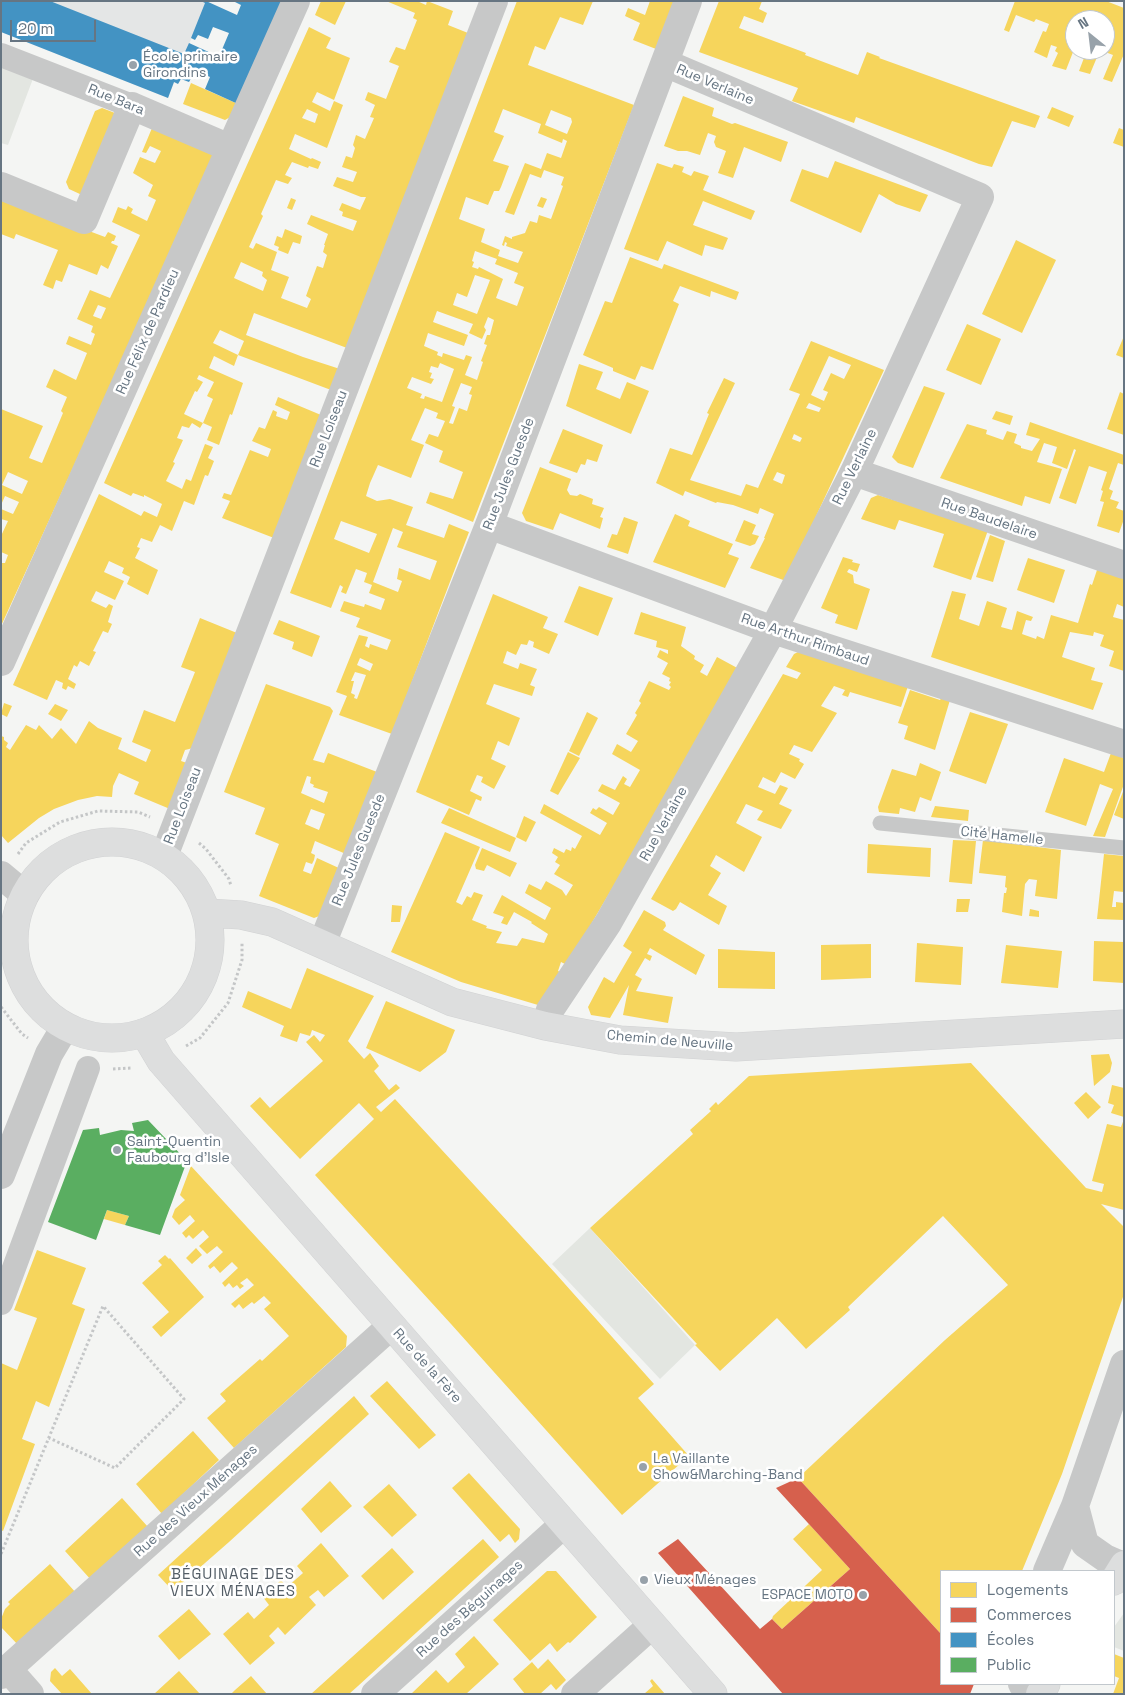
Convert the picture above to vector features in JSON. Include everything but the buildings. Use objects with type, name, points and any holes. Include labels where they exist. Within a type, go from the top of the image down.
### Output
[{"type":"main road","points":[[113,842],[140,846],[164,856],[183,871],[198,891],[208,913],[211,939],[208,964],[199,988],[184,1008],[164,1024],[145,1034],[115,1039],[90,1036],[65,1027],[40,1008],[23,982],[6,947],[25,895],[41,873],[54,862],[62,856],[86,845],[113,842]]},
{"type":"main road","name":"Chemin de Neuville","points":[[208,913],[241,915],[272,922],[452,1002],[545,1026],[620,1040],[736,1047],[1124,1024]]},
{"type":"main road","name":"Rue de la Fère","points":[[145,1034],[161,1061],[391,1326],[471,1414],[564,1524],[713,1694]]},
{"type":"main road","points":[[1115,1579],[1123,1566]]},
{"type":"street","name":"Rue Félix de Pardieu","points":[[1,662],[296,1]]},
{"type":"street","name":"Rue Loiseau","points":[[164,856],[494,1]]},
{"type":"street","name":"Rue Jules Guesde","points":[[322,944],[490,525],[688,1]]},
{"type":"street","name":"Rue Bara","points":[[1,55],[132,106],[230,148]]},
{"type":"street","name":"Rue Verlaine","points":[[545,1026],[550,1010],[608,923],[773,630],[854,472],[980,198],[665,63]]},
{"type":"street","points":[[1,186],[84,220],[132,106]]},
{"type":"street","name":"Rue Baudelaire","points":[[854,472],[1124,565]]},
{"type":"street","name":"Rue Arthur Rimbaud","points":[[490,525],[773,630],[1124,744]]},
{"type":"street","points":[[8,867],[25,895]]},
{"type":"street","points":[[1,1175],[49,1054],[65,1027]]},
{"type":"street","points":[[1,1303],[88,1068]]},
{"type":"street","name":"Rue des Vieux Ménages","points":[[5,1672],[391,1326]]},
{"type":"street","points":[[1047,1570],[1074,1506],[1124,1364]]},
{"type":"street","points":[[1074,1506],[1085,1544],[1105,1558],[1123,1566]]},
{"type":"street","name":"Rue des Béguinages","points":[[376,1694],[564,1524]]},
{"type":"street","points":[[575,1694],[652,1625]]},
{"type":"street","points":[[5,1672],[30,1694]]},
{"type":"street","points":[[1024,1685],[1040,1694]]},
{"type":"lane","name":"Cité Hamelle","points":[[880,824],[1124,848]]},
{"type":"path","points":[[8,867],[26,843],[60,822],[98,811],[138,812],[176,826],[206,849],[228,880],[241,915],[242,960],[228,1002],[200,1038],[161,1061],[125,1070],[88,1068]]},
{"type":"path","points":[[1,1007],[22,1034],[49,1054]]},
{"type":"path","points":[[1,1554],[103,1306],[184,1399],[115,1468],[49,1438]]},
{"type":"shaded area","name":"École primaire Girondins","points":[[1,1],[206,1],[168,98]]},
{"type":"shaded area","points":[[1,63],[34,76],[8,145],[1,143]]},
{"type":"shaded area","points":[[590,1228],[695,1345],[660,1379],[552,1264]]},
{"type":"shaded area","points":[[1124,1613],[1124,1651],[1115,1647],[1115,1626]]},
{"type":"place","name":"École primaire Girondins","points":[[133,65]]},
{"type":"place","name":"Saint-Quentin Faubourg d'Isle","points":[[117,1150]]},
{"type":"place","name":"La Vaillante Show&Marching-Band","points":[[643,1467]]},
{"type":"place","name":"Vieux Ménages","points":[[644,1580]]},
{"type":"place","name":"ESPACE MOTO","points":[[863,1595]]},
{"type":"district","name":"BÉGUINAGE DES VIEUX MÉNAGES","points":[[233,1584]]}]
